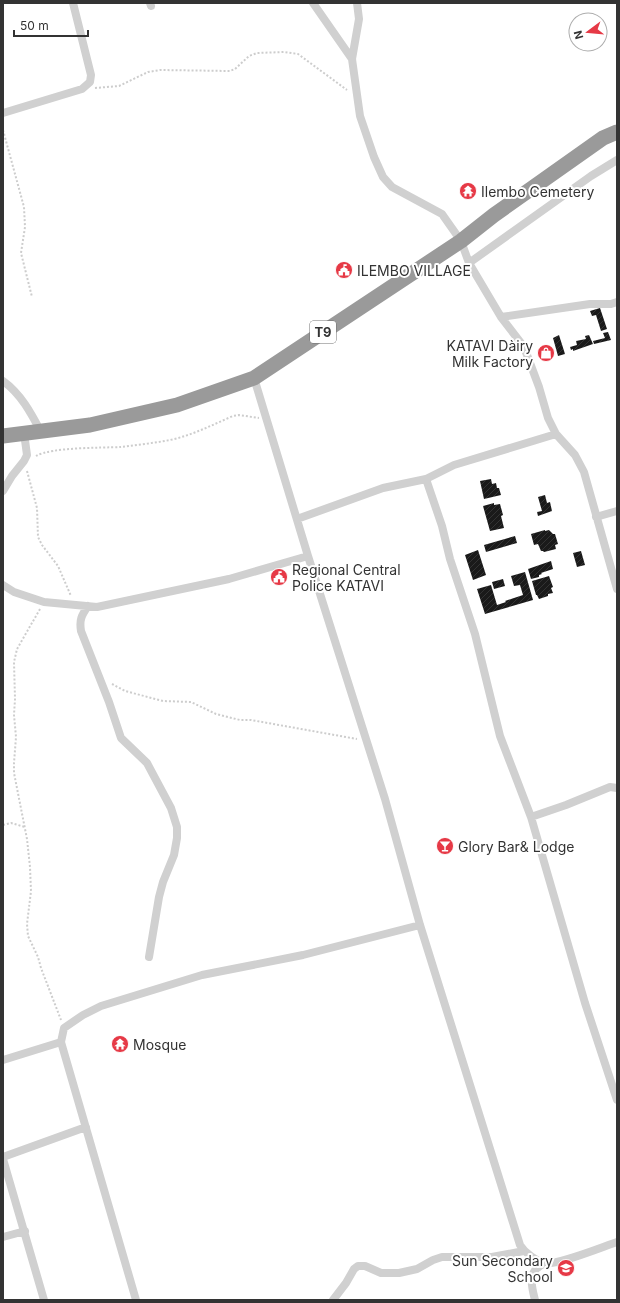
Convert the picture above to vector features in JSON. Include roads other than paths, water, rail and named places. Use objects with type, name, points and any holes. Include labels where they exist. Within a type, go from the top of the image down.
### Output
[{"type":"highway","name":"T9","points":[[603,138],[617,120]]},
{"type":"highway","name":"T9","points":[[3,436],[90,425],[177,405],[254,378],[461,241],[494,215],[603,138],[617,132]]},
{"type":"street","points":[[3,113],[82,89],[90,82],[91,75],[73,3]]},
{"type":"street","points":[[312,3],[352,59]]},
{"type":"street","points":[[357,3],[359,19],[352,59],[362,123],[374,157],[383,177],[392,188],[442,214],[461,241],[469,263],[501,317],[524,347],[539,387],[548,418],[556,434],[575,455],[584,472],[617,589]]},
{"type":"street","points":[[469,263],[591,176],[617,160]]},
{"type":"street","points":[[501,317],[590,304],[611,304],[617,302]]},
{"type":"street","points":[[254,378],[384,799],[420,925],[520,1245],[524,1251],[545,1263]]},
{"type":"street","points":[[3,381],[13,388],[30,412],[41,432]]},
{"type":"street","points":[[3,491],[12,476],[25,463],[27,449],[24,433]]},
{"type":"street","points":[[298,519],[382,488],[426,479],[454,465],[556,434]]},
{"type":"street","points":[[426,479],[442,526],[450,559],[475,634],[500,736],[522,797],[531,817],[585,1003],[617,1100]]},
{"type":"street","points":[[596,517],[617,511]]},
{"type":"street","points":[[3,585],[14,592],[44,602],[97,607],[229,579],[308,556]]},
{"type":"street","points":[[88,606],[81,616],[81,630],[121,738],[147,763],[171,808],[177,826],[177,838],[174,855],[163,882],[159,897],[150,957]]},
{"type":"street","points":[[531,817],[566,806],[610,787],[617,788]]},
{"type":"street","points":[[134,1299],[61,1042],[64,1028],[101,1006],[202,975],[303,955],[420,925]]},
{"type":"street","points":[[3,1060],[61,1042]]},
{"type":"street","points":[[44,1300],[3,1158],[86,1127]]},
{"type":"street","points":[[3,1238],[25,1231]]},
{"type":"street","points":[[535,1300],[532,1277],[534,1270],[538,1266],[545,1263],[557,1262],[617,1242]]},
{"type":"street","points":[[333,1300],[346,1283],[354,1269],[358,1266],[365,1266],[381,1272],[399,1273],[417,1269],[442,1257],[492,1256],[524,1251]]},
{"type":"place","name":"Ilembo Cemetery","points":[[468,191]]},
{"type":"place","name":"ILEMBO VILLAGE","points":[[344,270]]},
{"type":"place","name":"KATAVI Dàiry Milk Factory","points":[[546,353]]},
{"type":"place","name":"Regional Central Police KATAVI","points":[[279,577]]},
{"type":"place","name":"Glory Bar& Lodge","points":[[445,846]]},
{"type":"place","name":"Mosque","points":[[120,1044]]},
{"type":"place","name":"Sun Secondary School","points":[[566,1268]]}]
